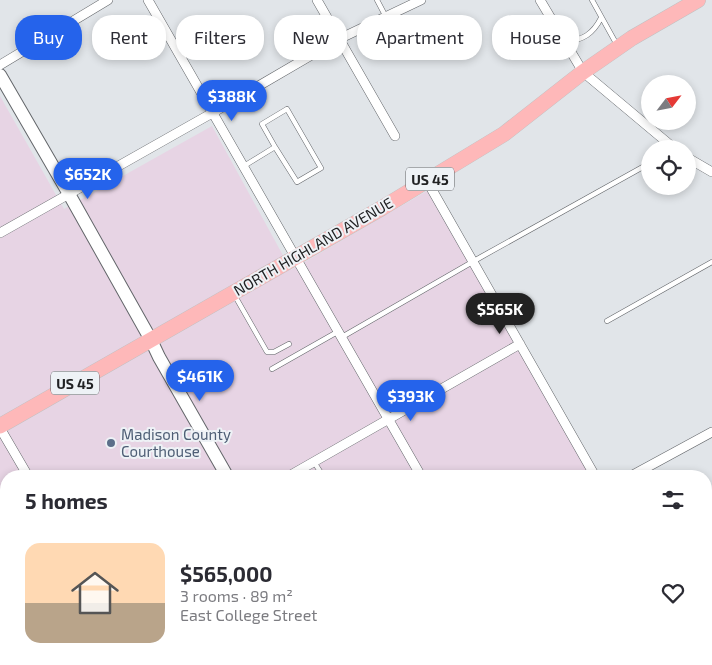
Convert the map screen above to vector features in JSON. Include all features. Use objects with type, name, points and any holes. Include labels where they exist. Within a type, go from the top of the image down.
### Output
[{"type":"main road","name":"NORTH HIGHLAND AVENUE","points":[[151,340],[427,181],[440,171],[504,134],[583,72],[698,0]]},
{"type":"main road","points":[[0,75],[224,470]]},
{"type":"main road","name":"US 45","points":[[0,427],[151,340]]},
{"type":"street","points":[[0,65],[108,0]]},
{"type":"street","points":[[148,0],[214,112],[418,470]]},
{"type":"street","points":[[317,0],[325,15]]},
{"type":"street","points":[[390,15],[421,0]]},
{"type":"street","points":[[540,0],[549,15]]},
{"type":"street","points":[[347,53],[395,136]]},
{"type":"street","points":[[0,233],[303,60]]},
{"type":"street","points":[[576,60],[583,72],[664,140]]},
{"type":"street","points":[[696,163],[712,172]]},
{"type":"street","points":[[427,181],[592,470]]},
{"type":"street","points":[[299,470],[520,344]]},
{"type":"street","points":[[0,427],[25,470]]},
{"type":"street","points":[[642,470],[712,432]]},
{"type":"lane","points":[[377,0],[385,15]]},
{"type":"lane","points":[[592,0],[619,48]]},
{"type":"lane","points":[[579,40],[595,29],[602,18]]},
{"type":"lane","points":[[287,109],[321,168],[296,182],[276,147],[262,124],[287,109]]},
{"type":"lane","points":[[244,166],[276,147]]},
{"type":"lane","points":[[272,369],[340,334],[641,168]]},
{"type":"lane","points":[[607,321],[712,262]]},
{"type":"lane","points":[[233,292],[267,352],[274,352],[289,344]]},
{"type":"lane","points":[[314,462],[319,470]]},
{"type":"shaded area","points":[[0,96],[64,209],[212,126],[291,270],[427,191],[588,470],[0,470]]},
{"type":"place","name":"Madison County Courthouse","points":[[111,443]]}]
